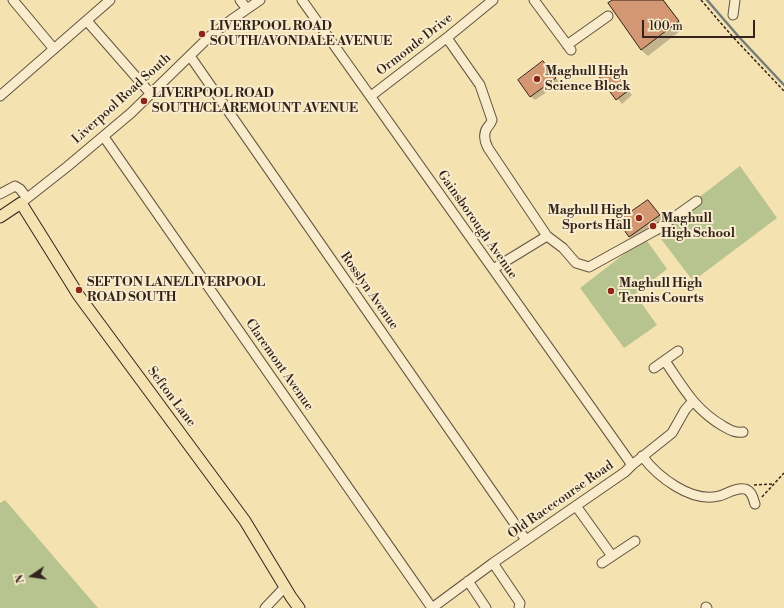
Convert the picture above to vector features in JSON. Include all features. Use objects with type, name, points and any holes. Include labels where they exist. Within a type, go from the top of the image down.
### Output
[{"type":"main road","name":"Liverpool Road South","points":[[0,217],[24,201]]},
{"type":"main road","name":"Sefton Lane","points":[[24,201],[79,296],[245,521],[285,588],[299,608]]},
{"type":"street","points":[[13,0],[54,49]]},
{"type":"street","points":[[0,96],[110,0]]},
{"type":"street","points":[[240,0],[247,9]]},
{"type":"street","name":"Liverpool Road South","points":[[24,201],[104,136],[151,94],[210,36],[260,0]]},
{"type":"street","name":"Gainsborough Avenue","points":[[302,0],[632,465]]},
{"type":"street","name":"Ormonde Drive","points":[[371,96],[447,38],[493,0]]},
{"type":"street","points":[[534,0],[569,47],[608,16]]},
{"type":"street","points":[[733,15],[735,0]]},
{"type":"street","points":[[87,21],[151,94]]},
{"type":"street","points":[[447,38],[480,85],[492,120],[491,124],[486,128],[485,134],[488,148],[547,236],[563,248],[576,264],[589,268],[656,230],[697,201]]},
{"type":"street","name":"Rosslyn Avenue","points":[[190,56],[526,540]]},
{"type":"street","name":"Claremont Avenue","points":[[104,136],[432,608]]},
{"type":"street","points":[[0,194],[15,186],[20,188],[24,201]]},
{"type":"street","points":[[493,270],[547,236]]},
{"type":"street","points":[[654,368],[678,351]]},
{"type":"street","points":[[665,361],[692,402],[715,422],[733,432],[743,432]]},
{"type":"street","name":"Old Racecourse Road","points":[[432,608],[493,563],[625,472],[642,456],[672,433],[685,410],[692,402]]},
{"type":"street","points":[[642,456],[650,467],[662,477],[696,496],[707,498],[739,489],[747,489],[752,493],[755,504]]},
{"type":"street","points":[[576,506],[612,556]]},
{"type":"street","points":[[602,563],[634,541]]},
{"type":"street","points":[[493,563],[520,603],[519,608]]},
{"type":"street","points":[[468,581],[486,608]]},
{"type":"street","points":[[265,608],[285,588]]},
{"type":"path","points":[[701,0],[732,36],[784,91]]},
{"type":"path","points":[[755,504],[784,473]]},
{"type":"path","points":[[739,489],[751,485],[774,484]]},
{"type":"green space","points":[[740,166],[777,218],[693,281],[655,231]]},
{"type":"green space","name":"Maghull High Tennis Courts","points":[[645,238],[667,269],[635,294],[657,325],[624,348],[580,288]]},
{"type":"green space","points":[[5,500],[98,608],[0,608],[0,503]]},
{"type":"building","points":[[613,0],[663,0],[679,21],[641,50],[608,3]]},
{"type":"building","name":"Maghull High Science Block","points":[[543,61],[556,78],[530,97],[518,80]]},
{"type":"building","points":[[610,66],[629,90],[616,100],[598,75]]},
{"type":"building","name":"Maghull High Sports Hall","points":[[648,200],[660,215],[629,237],[618,221]]},
{"type":"waterway","points":[[707,0],[784,85]]},
{"type":"place","name":"LIVERPOOL ROAD SOUTH/AVONDALE AVENUE","points":[[202,34]]},
{"type":"place","name":"Maghull High Science Block","points":[[537,79]]},
{"type":"place","name":"LIVERPOOL ROAD SOUTH/CLAREMOUNT AVENUE","points":[[144,101]]},
{"type":"place","name":"Maghull High Sports Hall","points":[[639,218]]},
{"type":"place","name":"Maghull High School","points":[[653,226]]},
{"type":"place","name":"SEFTON LANE/LIVERPOOL ROAD SOUTH","points":[[79,290]]},
{"type":"place","name":"Maghull High Tennis Courts","points":[[611,291]]}]
